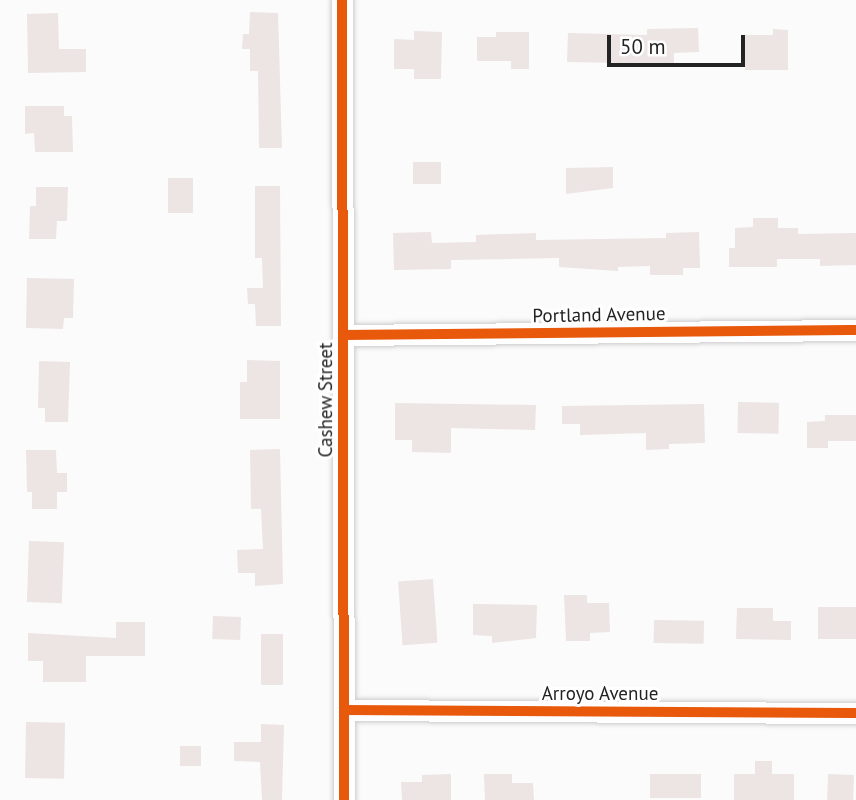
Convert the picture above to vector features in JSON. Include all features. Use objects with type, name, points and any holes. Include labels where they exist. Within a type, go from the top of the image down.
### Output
[{"type":"street","name":"Cashew Street","points":[[342,0],[344,800]]},
{"type":"street","name":"Portland Avenue","points":[[343,335],[856,330]]},
{"type":"street","name":"Arroyo Avenue","points":[[344,710],[856,713]]},
{"type":"building","points":[[250,12],[278,13],[282,148],[259,148],[258,71],[250,71],[250,49],[242,49],[243,34],[249,34]]},
{"type":"building","points":[[58,13],[59,49],[86,49],[86,72],[28,73],[27,14]]},
{"type":"building","points":[[698,28],[699,52],[674,53],[674,64],[567,62],[568,33],[647,35],[647,29]]},
{"type":"building","points":[[773,29],[788,30],[788,70],[745,70],[745,35],[773,35]]},
{"type":"building","points":[[414,31],[442,32],[441,79],[414,79],[414,69],[394,69],[394,39],[414,40]]},
{"type":"building","points":[[496,32],[529,32],[529,69],[511,69],[511,61],[477,61],[477,37],[496,37]]},
{"type":"building","points":[[25,106],[64,106],[64,116],[72,116],[73,152],[35,152],[34,133],[25,134]]},
{"type":"building","points":[[413,162],[441,162],[441,184],[413,184]]},
{"type":"building","points":[[613,167],[613,188],[566,194],[566,168]]},
{"type":"building","points":[[168,178],[193,178],[193,213],[168,213]]},
{"type":"building","points":[[255,186],[280,186],[281,326],[256,326],[255,304],[248,304],[247,288],[263,288],[262,258],[255,258]]},
{"type":"building","points":[[36,187],[68,187],[67,221],[57,221],[56,239],[29,239],[30,206],[36,206]]},
{"type":"building","points":[[753,218],[778,218],[778,228],[798,228],[798,234],[856,233],[856,265],[820,266],[820,259],[777,259],[777,267],[729,267],[729,248],[735,248],[735,228],[753,227]]},
{"type":"building","points":[[431,232],[432,243],[476,242],[476,235],[536,233],[536,240],[666,238],[666,233],[699,232],[700,268],[683,268],[683,275],[650,275],[650,266],[618,267],[618,271],[559,267],[559,258],[451,260],[451,269],[394,270],[393,233]]},
{"type":"building","points":[[27,278],[74,279],[73,318],[64,318],[63,329],[26,328]]},
{"type":"building","points":[[247,360],[280,361],[280,419],[240,419],[240,382],[247,382]]},
{"type":"building","points":[[39,361],[70,362],[68,422],[45,422],[45,408],[38,408]]},
{"type":"building","points":[[738,402],[779,403],[778,434],[737,433]]},
{"type":"building","points":[[395,403],[536,405],[535,430],[451,428],[451,453],[412,452],[412,440],[395,440]]},
{"type":"building","points":[[704,404],[705,443],[669,444],[669,449],[646,450],[646,433],[580,435],[580,424],[562,424],[562,406]]},
{"type":"building","points":[[825,415],[856,415],[856,441],[828,441],[828,448],[807,448],[807,422],[825,421]]},
{"type":"building","points":[[280,449],[283,584],[255,586],[255,573],[238,573],[237,550],[263,549],[261,509],[251,509],[250,450]]},
{"type":"building","points":[[26,450],[56,450],[57,473],[67,473],[67,492],[57,492],[57,509],[32,509],[32,492],[27,492]]},
{"type":"building","points":[[29,541],[64,542],[62,603],[27,602]]},
{"type":"building","points":[[433,579],[437,643],[403,645],[398,581]]},
{"type":"building","points":[[564,595],[587,595],[587,603],[609,603],[610,632],[590,633],[590,641],[566,641]]},
{"type":"building","points":[[473,604],[537,605],[536,638],[492,643],[492,636],[473,635]]},
{"type":"building","points":[[818,607],[856,607],[856,639],[818,639]]},
{"type":"building","points":[[737,608],[773,608],[773,621],[791,621],[791,640],[736,639]]},
{"type":"building","points":[[213,616],[241,617],[240,640],[212,639]]},
{"type":"building","points":[[654,620],[704,621],[704,644],[654,643]]},
{"type":"building","points":[[116,622],[145,622],[145,656],[86,656],[86,682],[43,682],[43,661],[28,661],[28,633],[116,638]]},
{"type":"building","points":[[261,634],[283,634],[283,685],[261,685]]},
{"type":"building","points":[[26,722],[65,723],[64,779],[25,778]]},
{"type":"building","points":[[261,724],[284,725],[282,800],[262,800],[260,762],[234,761],[234,742],[261,742]]},
{"type":"building","points":[[180,746],[201,746],[201,766],[180,766]]},
{"type":"building","points":[[755,761],[772,761],[772,774],[794,774],[794,800],[734,800],[734,774],[755,774]]},
{"type":"building","points":[[451,774],[451,800],[402,800],[401,782],[422,782],[422,775]]},
{"type":"building","points":[[484,774],[512,774],[512,783],[533,783],[534,800],[485,800]]},
{"type":"building","points":[[650,774],[701,774],[701,798],[650,798]]},
{"type":"building","points":[[828,774],[854,775],[853,800],[827,800]]},
{"type":"cycle path","points":[[342,0],[344,800]]},
{"type":"cycle path","points":[[343,335],[856,330]]},
{"type":"cycle path","points":[[344,710],[856,713]]}]
